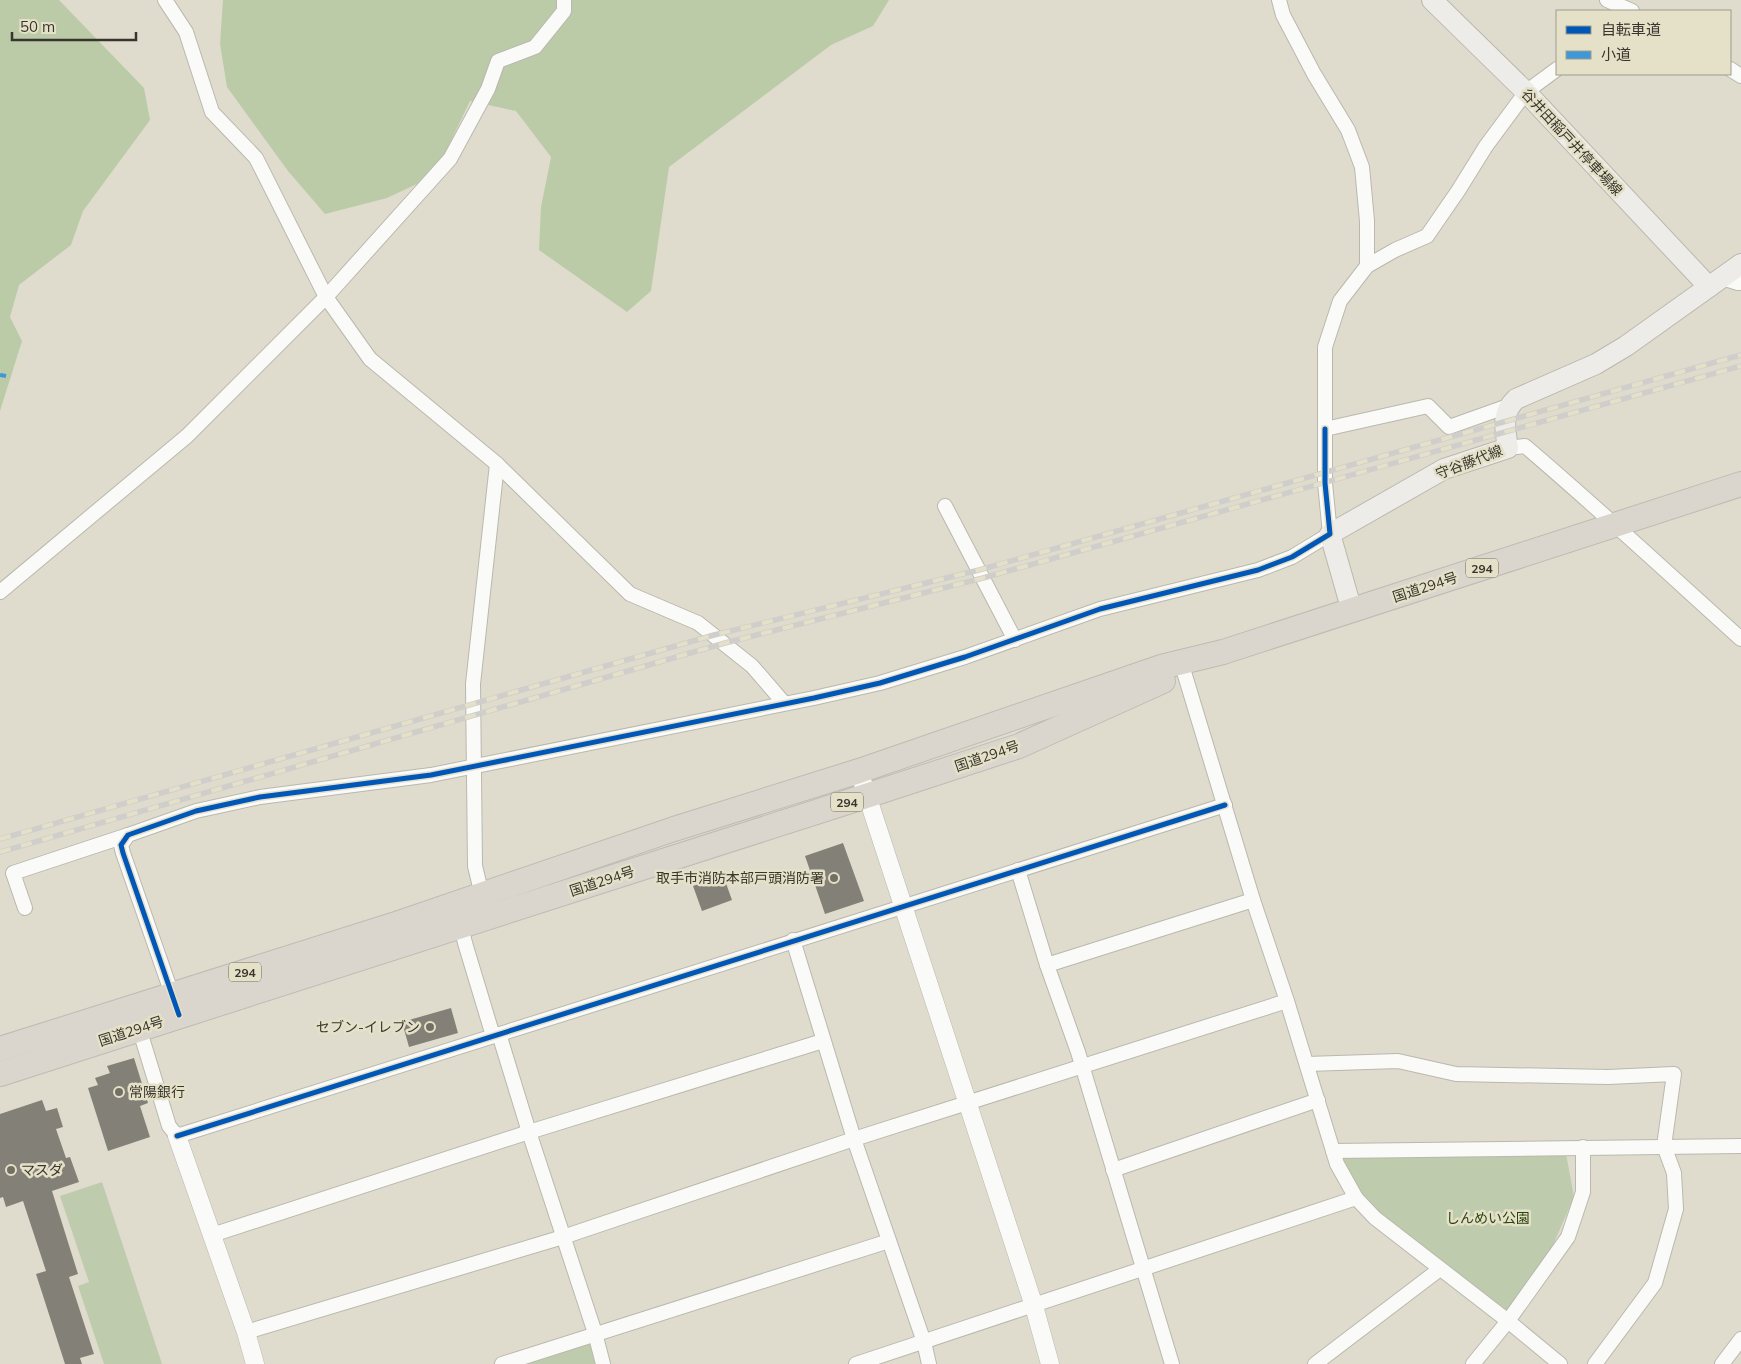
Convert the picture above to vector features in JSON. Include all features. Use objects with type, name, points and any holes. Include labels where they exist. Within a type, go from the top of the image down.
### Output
[{"type":"highway","name":"国道294号","points":[[0,1049],[176,1005],[461,926],[866,796],[1019,746],[1182,666],[1741,484]]},
{"type":"highway","name":"国道294号","points":[[0,1074],[139,1028],[176,1005],[482,895],[674,829],[859,771],[1160,667],[1182,666]]},
{"type":"main road","name":"谷井田稲戸井停車場線","points":[[1432,0],[1715,282]]},
{"type":"main road","points":[[1508,406],[1516,399],[1596,364],[1626,346],[1741,264]]},
{"type":"main road","name":"守谷藤代線","points":[[1330,534],[1444,469],[1508,448],[1505,421],[1508,406]]},
{"type":"main road","points":[[1330,534],[1352,611]]},
{"type":"street","points":[[166,0],[186,32],[212,112],[256,158],[326,297],[370,359],[497,464],[630,594],[698,624],[752,666],[784,703]]},
{"type":"street","points":[[0,592],[187,436],[326,297],[450,159],[488,89],[498,61],[535,47],[564,11],[564,0]]},
{"type":"street","points":[[1279,0],[1283,16],[1314,74],[1348,130],[1362,167],[1367,221],[1367,266]]},
{"type":"street","points":[[1613,4],[1629,10]]},
{"type":"street","points":[[25,908],[13,873],[196,811],[260,797],[432,775],[880,683],[964,658],[1100,609],[1258,570],[1292,557],[1330,534],[1325,483],[1325,348],[1340,301],[1367,266],[1395,250],[1426,236],[1458,191],[1486,146],[1526,92],[1556,69]]},
{"type":"street","points":[[1715,282],[1741,283]]},
{"type":"street","points":[[1326,429],[1428,406],[1448,426],[1508,406]]},
{"type":"street","points":[[1508,448],[1525,446],[1615,524],[1741,639]]},
{"type":"street","points":[[482,895],[474,866],[473,684],[497,464]]},
{"type":"street","points":[[945,506],[1016,640]]},
{"type":"street","points":[[1182,666],[1253,900],[1287,1001],[1337,1164],[1356,1198],[1375,1218],[1508,1321],[1560,1364]]},
{"type":"street","points":[[859,771],[1034,1306],[1050,1364]]},
{"type":"street","points":[[177,1136],[1225,805]]},
{"type":"street","points":[[128,835],[121,845],[123,853],[176,1005]]},
{"type":"street","points":[[1018,870],[1047,965],[1082,1066],[1172,1364]]},
{"type":"street","points":[[1047,965],[1253,900]]},
{"type":"street","points":[[461,926],[595,1333],[603,1364]]},
{"type":"street","points":[[793,940],[854,1138],[924,1342],[929,1364]]},
{"type":"street","points":[[246,1332],[563,1237],[854,1138],[1287,1001]]},
{"type":"street","points":[[139,1028],[169,1126],[177,1136],[246,1332],[255,1364]]},
{"type":"street","points":[[212,1235],[529,1132],[823,1041]]},
{"type":"street","points":[[1307,1064],[1398,1061],[1456,1074],[1608,1077],[1674,1074],[1664,1146],[1674,1173],[1676,1208],[1654,1283],[1595,1364]]},
{"type":"street","points":[[1113,1170],[1318,1100]]},
{"type":"street","points":[[1333,1151],[1741,1146]]},
{"type":"street","points":[[1473,1364],[1508,1321],[1568,1237],[1582,1192],[1583,1147]]},
{"type":"street","points":[[856,1364],[1356,1198]]},
{"type":"street","points":[[502,1364],[889,1241]]},
{"type":"street","points":[[1315,1364],[1440,1269]]},
{"type":"street","points":[[1722,1364],[1741,1339]]},
{"type":"green space","points":[[0,0],[59,0],[144,88],[150,120],[83,211],[71,245],[19,285],[10,317],[22,341],[0,411]]},
{"type":"green space","points":[[223,0],[889,0],[873,26],[831,45],[669,167],[651,291],[627,312],[539,250],[541,207],[551,157],[516,111],[470,101],[434,176],[387,198],[325,214],[288,171],[227,87],[220,44]]},
{"type":"green space","name":"しんめい公園","points":[[1565,1148],[1574,1197],[1553,1245],[1508,1321],[1375,1218],[1333,1151]]},
{"type":"green space","points":[[102,1182],[162,1364],[104,1364],[78,1286],[89,1282],[60,1196]]},
{"type":"green space","points":[[595,1333],[603,1364],[502,1364]]},
{"type":"building","name":"取手市消防本部戸頭消防署","points":[[843,843],[864,901],[825,914],[805,856]]},
{"type":"building","points":[[723,875],[732,900],[702,911],[693,886]]},
{"type":"building","name":"セブン-イレブン","points":[[451,1008],[458,1033],[409,1047],[402,1022]]},
{"type":"building","points":[[134,1058],[148,1103],[140,1106],[150,1137],[108,1151],[88,1088],[98,1085],[95,1078],[110,1073],[107,1066]]},
{"type":"building","points":[[42,1100],[46,1111],[57,1108],[63,1127],[56,1129],[66,1158],[70,1157],[79,1182],[52,1191],[78,1274],[69,1277],[94,1354],[80,1358],[82,1364],[65,1364],[36,1274],[46,1271],[23,1201],[6,1207],[3,1197],[0,1198],[0,1114]]},
{"type":"railway","points":[[0,839],[714,635],[979,570],[1741,355]]},
{"type":"railway","points":[[0,852],[725,643],[983,578],[1741,366]]},
{"type":"marked path","points":[[0,375],[6,376]]},
{"type":"cycle path","points":[[179,1015],[123,853],[121,845],[128,835],[196,811],[260,797],[431,775],[880,683],[965,657],[1100,609],[1258,570],[1292,557],[1330,534],[1325,483],[1325,429]]},
{"type":"cycle path","points":[[177,1136],[1225,805]]},
{"type":"place","name":"取手市消防本部戸頭消防署","points":[[834,878]]},
{"type":"place","name":"セブン-イレブン","points":[[430,1027]]},
{"type":"place","name":"常陽銀行","points":[[119,1092]]},
{"type":"place","name":"マスダ","points":[[11,1170]]}]
